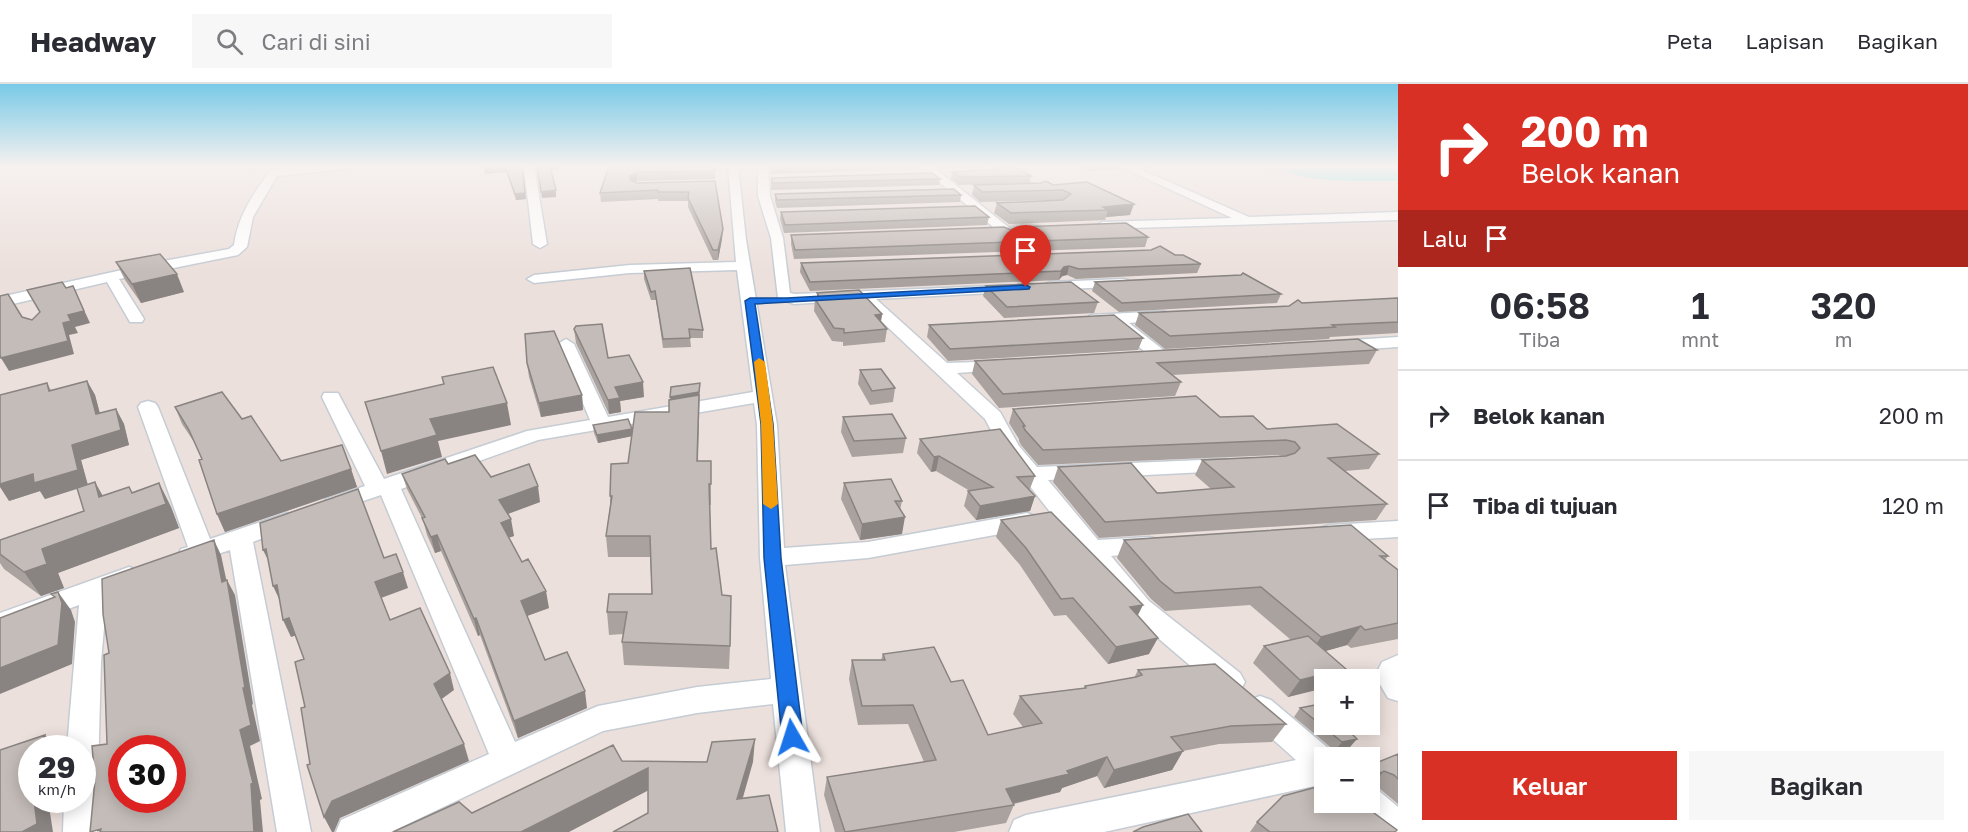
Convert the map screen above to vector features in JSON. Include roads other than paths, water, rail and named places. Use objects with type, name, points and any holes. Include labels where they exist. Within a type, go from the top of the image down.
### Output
[{"type":"street","points":[[0,302],[235,251],[240,247],[241,232],[256,201]]},
{"type":"street","points":[[534,201],[540,244]]},
{"type":"street","points":[[743,201],[762,238],[786,266],[783,295],[789,298],[804,298]]},
{"type":"street","points":[[772,201],[775,214],[744,266],[763,396],[770,468],[772,558],[802,832]]},
{"type":"street","points":[[968,201],[1093,302],[1166,356],[1137,357]]},
{"type":"street","points":[[1204,201],[1250,221]]},
{"type":"street","points":[[954,208],[1001,207]]},
{"type":"street","points":[[1089,226],[1398,216]]},
{"type":"street","points":[[981,231],[1024,229]]},
{"type":"street","points":[[1015,258],[1061,257]]},
{"type":"street","points":[[534,279],[630,268],[744,266]]},
{"type":"street","points":[[111,277],[136,319]]},
{"type":"street","points":[[750,301],[1141,282]]},
{"type":"street","points":[[863,295],[898,331],[993,416],[1010,448],[1066,514],[1090,549],[1150,618],[1314,755]]},
{"type":"street","points":[[21,298],[32,316]]},
{"type":"street","points":[[1080,320],[1182,315]]},
{"type":"street","points":[[898,331],[921,329]]},
{"type":"street","points":[[1315,347],[1398,342]]},
{"type":"street","points":[[566,344],[601,423]]},
{"type":"street","points":[[941,369],[1022,364]]},
{"type":"street","points":[[170,562],[534,435],[763,396]]},
{"type":"street","points":[[331,397],[383,487],[508,761]]},
{"type":"street","points":[[148,407],[202,551]]},
{"type":"street","points":[[993,416],[1016,415]]},
{"type":"street","points":[[1031,474],[1243,464]]},
{"type":"street","points":[[772,558],[868,550],[1066,514]]},
{"type":"street","points":[[1308,534],[1398,529]]},
{"type":"street","points":[[240,538],[294,832]]},
{"type":"street","points":[[1090,549],[1170,543]]},
{"type":"street","points":[[0,624],[148,570]]},
{"type":"street","points":[[84,735],[87,662],[94,589]]},
{"type":"street","points":[[1398,667],[1392,670],[1390,676],[1398,689]]},
{"type":"street","points":[[354,832],[598,719],[697,700],[787,690]]},
{"type":"street","points":[[1026,832],[1314,771]]},
{"type":"street","points":[[80,832],[81,813]]},
{"type":"street","points":[[1379,813],[1398,830]]}]
